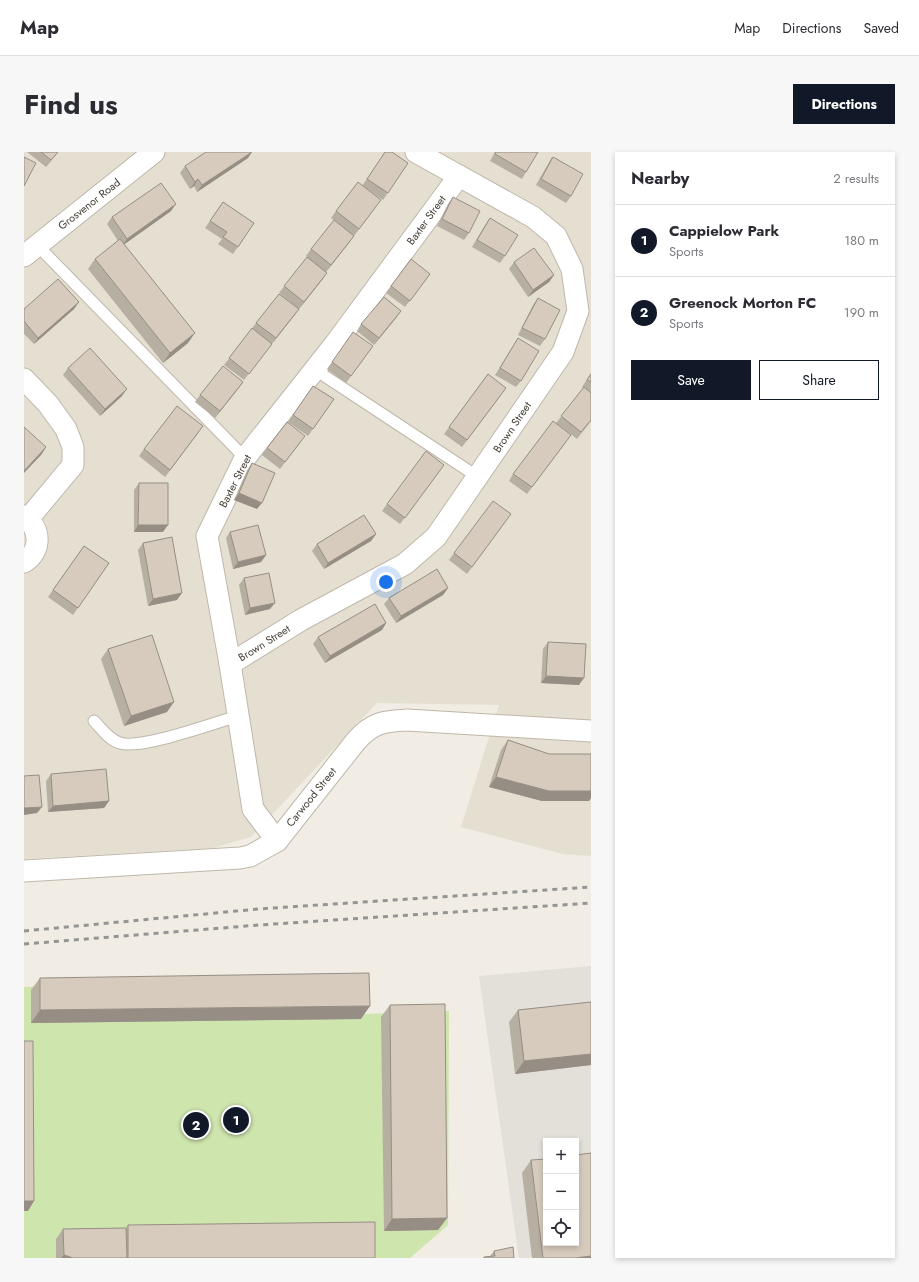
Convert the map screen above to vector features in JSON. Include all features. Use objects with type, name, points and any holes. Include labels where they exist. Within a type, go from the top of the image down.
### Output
[{"type":"street","name":"Grosvenor Road","points":[[31,251],[154,152]]},
{"type":"street","name":"Brown Street","points":[[230,664],[302,620],[405,564],[436,537],[563,352],[578,311],[572,269],[556,236],[533,217],[416,152]]},
{"type":"street","name":"Baxter Street","points":[[277,841],[253,809],[230,664],[207,536],[244,458],[314,369],[458,176]]},
{"type":"street","points":[[24,379],[48,404],[62,422],[73,447],[72,465],[26,518],[34,526],[37,535],[37,544],[34,552],[28,560],[24,562]]},
{"type":"street","name":"Carwood Street","points":[[24,872],[240,858],[250,856],[277,841],[356,741],[366,730],[380,724],[407,720],[591,731]]},
{"type":"lane","points":[[31,251],[244,458]]},
{"type":"lane","points":[[314,369],[478,477]]},
{"type":"lane","points":[[94,722],[112,740],[121,744],[130,744],[166,738],[238,716]]},
{"type":"shaded area","points":[[24,152],[591,152],[591,856],[562,854],[461,827],[499,705],[377,703],[251,837],[213,848],[24,859]]},
{"type":"shaded area","points":[[591,966],[591,1258],[519,1258],[479,976]]},
{"type":"green space","points":[[365,981],[365,1014],[449,1011],[448,1225],[410,1258],[24,1258],[24,987]]},
{"type":"building","points":[[41,152],[58,152],[51,160]]},
{"type":"building","points":[[206,152],[252,152],[202,185],[198,179],[195,182],[185,166]]},
{"type":"building","points":[[385,152],[392,152],[408,163],[388,193],[367,179]]},
{"type":"building","points":[[496,152],[538,152],[526,172],[495,154]]},
{"type":"building","points":[[24,157],[36,163],[24,186]]},
{"type":"building","points":[[553,157],[583,174],[571,196],[541,179]]},
{"type":"building","points":[[358,182],[381,200],[359,229],[336,211]]},
{"type":"building","points":[[161,183],[176,204],[127,239],[112,217]]},
{"type":"building","points":[[453,197],[480,211],[469,233],[442,219]]},
{"type":"building","points":[[223,202],[254,223],[238,247],[223,237],[227,232],[210,221]]},
{"type":"building","points":[[490,218],[518,235],[505,256],[477,240]]},
{"type":"building","points":[[334,220],[354,236],[331,265],[311,249]]},
{"type":"building","points":[[120,239],[195,333],[170,353],[95,259]]},
{"type":"building","points":[[534,248],[554,275],[533,290],[514,262]]},
{"type":"building","points":[[307,257],[327,273],[304,302],[284,286]]},
{"type":"building","points":[[411,259],[430,274],[410,301],[391,286]]},
{"type":"building","points":[[58,279],[79,302],[38,338],[24,321],[24,309]]},
{"type":"building","points":[[279,294],[299,309],[276,338],[256,323]]},
{"type":"building","points":[[384,297],[401,311],[379,338],[361,324]]},
{"type":"building","points":[[538,298],[560,310],[545,339],[522,328]]},
{"type":"building","points":[[252,328],[272,344],[249,374],[229,358]]},
{"type":"building","points":[[353,332],[373,346],[351,376],[332,362]]},
{"type":"building","points":[[518,338],[539,351],[521,381],[500,368]]},
{"type":"building","points":[[90,348],[127,389],[105,409],[68,368]]},
{"type":"building","points":[[223,366],[243,382],[220,411],[200,395]]},
{"type":"building","points":[[488,374],[506,388],[467,440],[449,427]]},
{"type":"building","points":[[591,374],[591,382],[587,380]]},
{"type":"building","points":[[313,386],[334,399],[313,429],[293,415]]},
{"type":"building","points":[[584,387],[591,393],[591,420],[581,432],[561,416]]},
{"type":"building","points":[[177,406],[203,426],[170,470],[144,449]]},
{"type":"building","points":[[553,421],[571,435],[532,487],[513,474]]},
{"type":"building","points":[[287,422],[305,436],[285,462],[267,448]]},
{"type":"building","points":[[24,427],[46,447],[24,471]]},
{"type":"building","points":[[426,451],[444,465],[405,518],[387,504]]},
{"type":"building","points":[[252,463],[275,473],[262,503],[239,493]]},
{"type":"building","points":[[139,483],[168,483],[168,525],[138,525]]},
{"type":"building","points":[[493,501],[511,514],[472,567],[454,553]]},
{"type":"building","points":[[364,515],[376,534],[328,563],[317,544]]},
{"type":"building","points":[[258,525],[266,555],[238,562],[230,532]]},
{"type":"building","points":[[172,537],[182,593],[153,599],[143,543]]},
{"type":"building","points":[[84,546],[109,563],[78,608],[53,590]]},
{"type":"building","points":[[437,569],[448,588],[401,616],[389,598]]},
{"type":"building","points":[[269,573],[275,603],[250,608],[244,578]]},
{"type":"building","points":[[375,604],[386,623],[330,656],[318,637]]},
{"type":"building","points":[[152,635],[174,702],[131,716],[108,649]]},
{"type":"building","points":[[548,642],[586,644],[584,678],[546,676]]},
{"type":"building","points":[[508,740],[549,754],[591,754],[591,791],[549,791],[496,777]]},
{"type":"building","points":[[106,769],[109,801],[53,806],[51,774]]},
{"type":"building","points":[[39,775],[42,807],[24,808],[24,776]]},
{"type":"building","points":[[369,973],[370,1006],[40,1010],[40,978]]},
{"type":"building","points":[[591,1002],[591,1054],[524,1061],[518,1010]]},
{"type":"building","points":[[445,1004],[447,1218],[392,1219],[390,1005]]},
{"type":"building","points":[[24,1041],[33,1041],[34,1201],[24,1201]]},
{"type":"building","points":[[591,1153],[591,1256],[575,1258],[543,1258],[531,1160],[543,1159],[543,1246],[579,1246],[579,1155]]},
{"type":"building","points":[[375,1222],[375,1258],[128,1258],[128,1225]]},
{"type":"building","points":[[126,1228],[127,1258],[73,1258],[64,1255],[63,1229]]},
{"type":"building","points":[[513,1247],[514,1258],[484,1258],[495,1256],[494,1251]]},
{"type":"railway","points":[[24,931],[258,909],[591,887]]},
{"type":"railway","points":[[24,944],[259,925],[591,903]]},
{"type":"place","name":"Cappielow Park","points":[[236,1120]]},
{"type":"place","name":"Greenock Morton FC","points":[[196,1125]]}]
